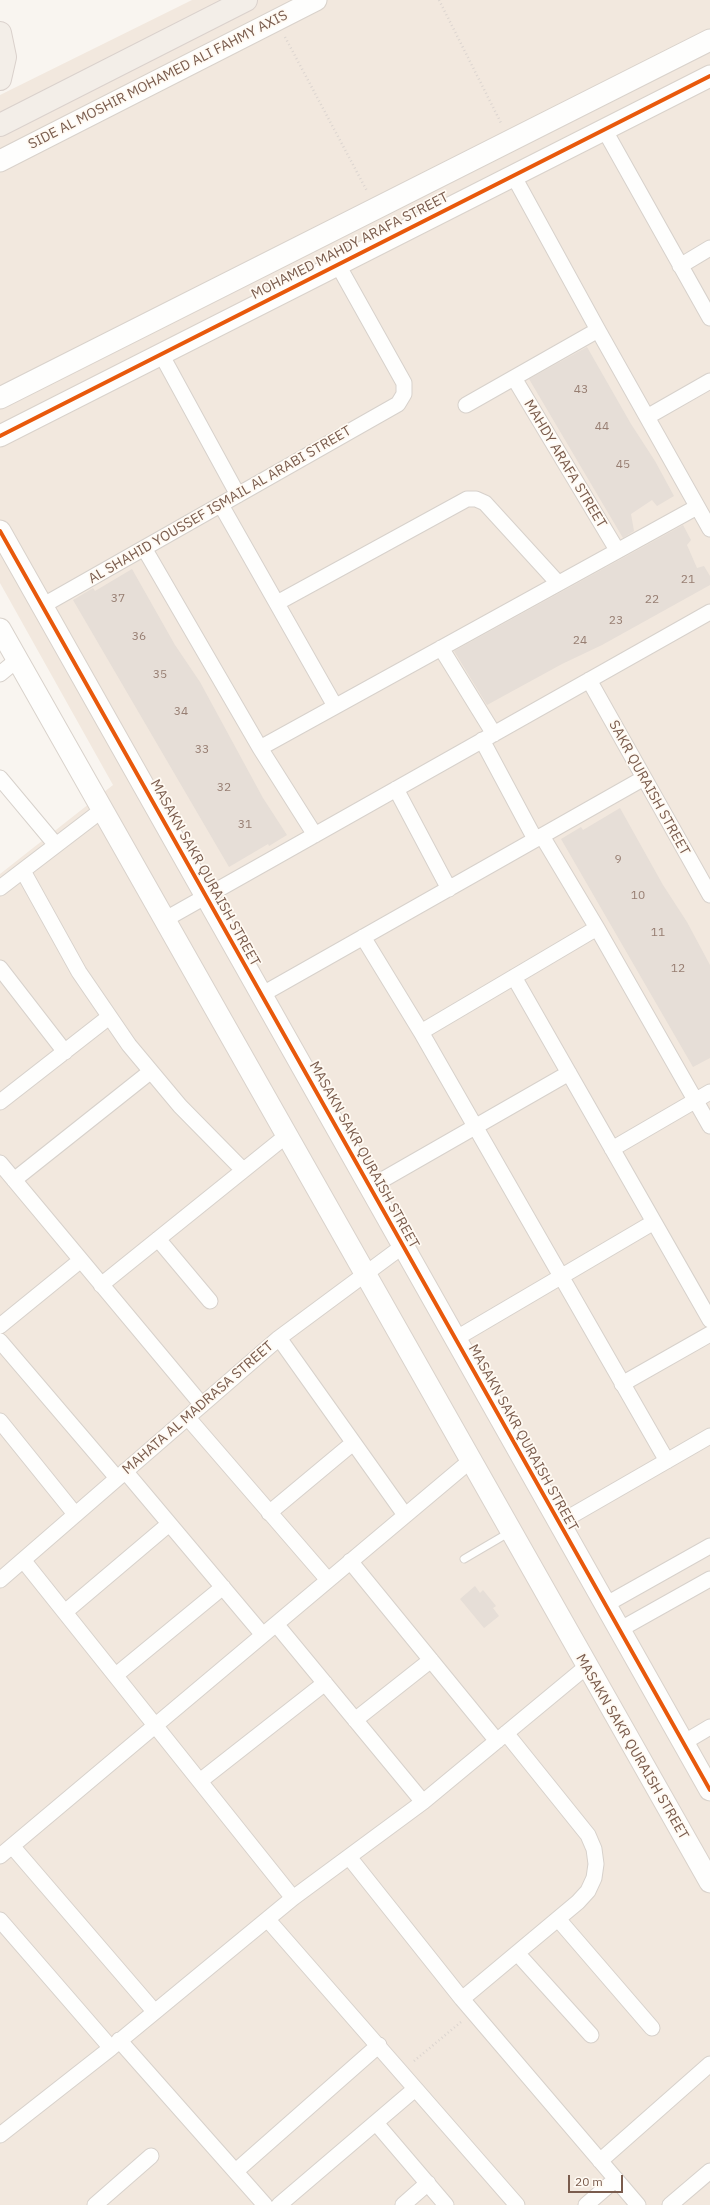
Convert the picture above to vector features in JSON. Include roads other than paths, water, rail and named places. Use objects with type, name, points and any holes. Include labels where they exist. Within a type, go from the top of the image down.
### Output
[{"type":"main road","points":[[0,125],[246,0]]},
{"type":"main road","points":[[0,33],[5,57],[0,79]]},
{"type":"street","name":"SIDE AL MOSHIR MOHAMED ALI FAHMY AXIS","points":[[0,161],[316,0]]},
{"type":"street","name":"MOHAMED MAHDY ARAFA STREET","points":[[0,398],[710,40]]},
{"type":"street","name":"MOHAMED MAHDY ARAFA STREET","points":[[0,436],[710,76]]},
{"type":"street","points":[[604,129],[710,318]]},
{"type":"street","points":[[513,175],[696,507],[710,529]]},
{"type":"street","points":[[680,266],[710,248]]},
{"type":"street","name":"AL SHAHID YOUSSEF ISMAIL AL ARABI STREET","points":[[42,606],[398,404],[404,394],[404,383],[338,265]]},
{"type":"street","points":[[466,406],[598,330]]},
{"type":"street","points":[[161,354],[238,495]]},
{"type":"street","name":"MAHDY ARAFA STREET","points":[[514,378],[617,550]]},
{"type":"street","points":[[646,417],[710,381]]},
{"type":"street","points":[[277,603],[467,499],[476,499],[485,503],[558,583]]},
{"type":"street","points":[[221,505],[335,706]]},
{"type":"street","points":[[260,748],[696,507]]},
{"type":"street","name":"MASAKN SAKR QURAISH STREET","points":[[0,531],[710,1790]]},
{"type":"street","points":[[144,548],[260,748],[315,835]]},
{"type":"street","points":[[164,920],[710,612]]},
{"type":"street","name":"MASAKN SAKR QURAISH STREET","points":[[0,629],[586,1667],[710,1882]]},
{"type":"street","points":[[441,648],[539,838],[597,928],[710,1126]]},
{"type":"street","points":[[0,674],[17,660]]},
{"type":"street","name":"SAKR QURAISH STREET","points":[[589,680],[710,895]]},
{"type":"street","points":[[261,995],[644,778]]},
{"type":"street","points":[[1,781],[56,845]]},
{"type":"street","points":[[396,789],[449,888]]},
{"type":"street","points":[[0,888],[102,810]]},
{"type":"street","points":[[23,871],[79,972],[109,1017],[150,1072],[210,1139],[243,1170]]},
{"type":"street","points":[[421,1032],[597,928]]},
{"type":"street","points":[[363,937],[421,1032],[667,1461]]},
{"type":"street","points":[[0,968],[64,1052]]},
{"type":"street","points":[[514,977],[710,1320]]},
{"type":"street","points":[[0,1102],[109,1017]]},
{"type":"street","points":[[14,1180],[150,1072]]},
{"type":"street","points":[[370,1187],[569,1073]]},
{"type":"street","points":[[612,1149],[710,1092]]},
{"type":"street","points":[[101,1285],[286,1136]]},
{"type":"street","points":[[0,1162],[202,1405]]},
{"type":"street","points":[[455,1339],[654,1222]]},
{"type":"street","points":[[158,1239],[210,1301]]},
{"type":"street","name":"MAHATA AL MADRASA STREET","points":[[0,1580],[279,1338],[364,1273],[403,1246]]},
{"type":"street","points":[[0,1326],[81,1260]]},
{"type":"street","points":[[622,1384],[710,1334]]},
{"type":"street","points":[[279,1338],[405,1516]]},
{"type":"street","points":[[0,1341],[121,1475],[169,1524],[263,1635]]},
{"type":"street","points":[[188,1418],[328,1580]]},
{"type":"street","points":[[0,1421],[75,1514]]},
{"type":"street","points":[[559,1523],[710,1436]]},
{"type":"street","points":[[269,1513],[353,1443]]},
{"type":"street","points":[[0,1856],[470,1461]]},
{"type":"street","points":[[65,1612],[169,1524]]},
{"type":"street","points":[[605,1605],[710,1546]]},
{"type":"street","points":[[23,1560],[293,1898]]},
{"type":"street","points":[[350,1561],[431,1660],[502,1737],[588,1836],[594,1849],[596,1864],[594,1878],[588,1891],[558,1919],[462,1999]]},
{"type":"street","points":[[619,1630],[710,1579]]},
{"type":"street","points":[[116,1675],[223,1587]]},
{"type":"street","points":[[276,1624],[423,1802]]},
{"type":"street","points":[[355,1720],[431,1660]]},
{"type":"street","points":[[0,2136],[268,1920],[293,1898],[423,1802],[586,1667]]},
{"type":"street","points":[[200,1781],[325,1683]]},
{"type":"street","points":[[683,1743],[710,1727]]},
{"type":"street","points":[[12,1846],[154,2011]]},
{"type":"street","points":[[349,1857],[462,1999],[638,2205]]},
{"type":"street","points":[[558,1919],[652,2028]]},
{"type":"street","points":[[0,1920],[236,2171],[265,2205]]},
{"type":"street","points":[[268,1920],[379,2045],[517,2205]]},
{"type":"street","points":[[517,1953],[591,2035]]},
{"type":"street","points":[[236,2171],[379,2045]]},
{"type":"street","points":[[600,2161],[710,2064]]},
{"type":"street","points":[[279,2205],[415,2088]]},
{"type":"street","points":[[376,2123],[446,2205]]},
{"type":"street","points":[[95,2205],[151,2156]]},
{"type":"street","points":[[670,2205],[710,2171]]},
{"type":"street","points":[[586,2205],[616,2179]]},
{"type":"street","points":[[402,2205],[428,2183]]},
{"type":"lane","points":[[464,1559],[510,1532]]}]
